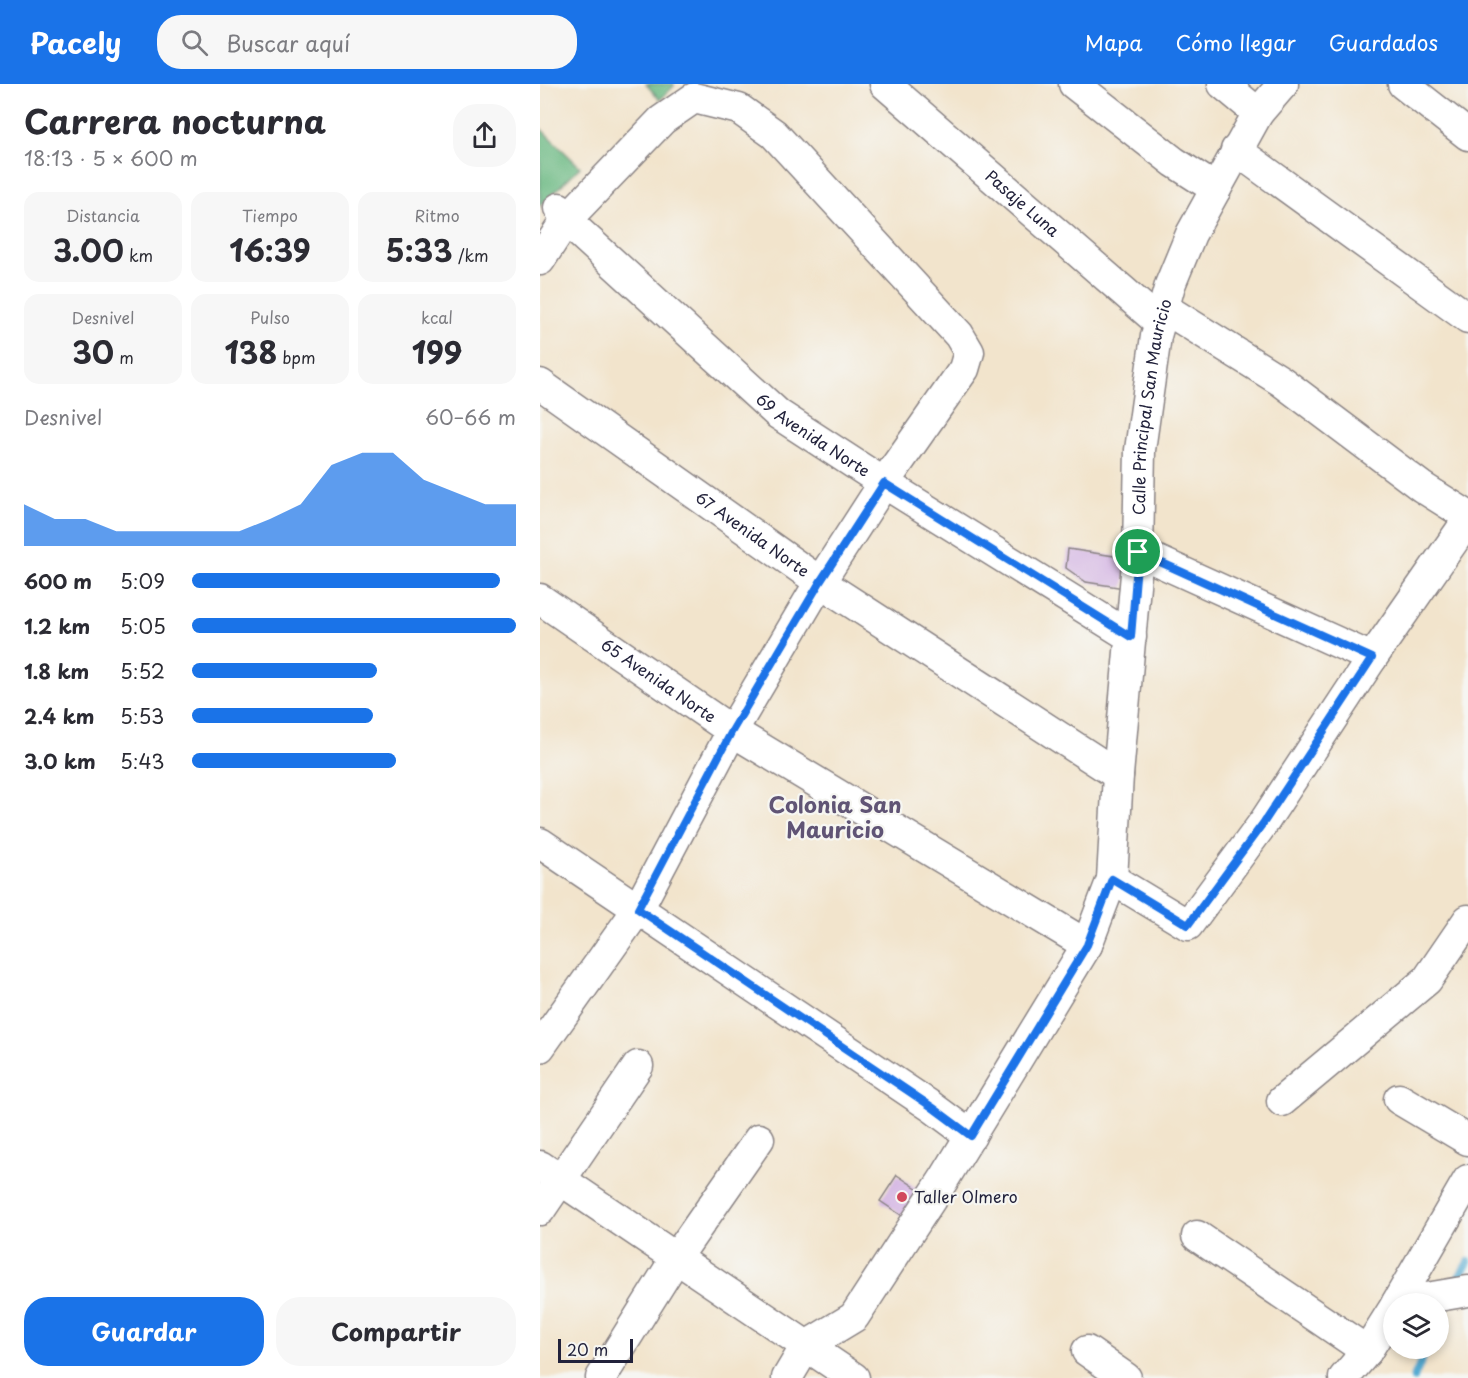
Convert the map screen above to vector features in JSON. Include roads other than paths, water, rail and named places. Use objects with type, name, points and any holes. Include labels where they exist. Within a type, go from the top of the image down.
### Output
[{"type":"street","name":"Pasaje Luna","points":[[885,84],[1162,316],[1281,381],[1422,487],[1468,518]]},
{"type":"street","points":[[1074,84],[1174,162],[1216,189]]},
{"type":"street","points":[[1223,84],[1258,113]]},
{"type":"street","name":"Calle Principal San Mauricio","points":[[806,1346],[854,1317],[971,1136],[1087,945],[1112,879],[1118,775],[1138,552],[1140,450],[1156,336],[1170,285],[1191,234],[1258,113],[1283,84]]},
{"type":"street","points":[[1403,84],[1468,135]]},
{"type":"street","points":[[540,260],[562,214],[662,120],[704,91],[739,110],[774,134],[959,335],[969,352],[964,369],[884,483],[820,582],[732,731],[638,909],[540,1047]]},
{"type":"street","points":[[1236,150],[1468,318]]},
{"type":"street","name":"69 Avenida Norte","points":[[562,214],[778,414],[1131,637]]},
{"type":"street","name":"67 Avenida Norte","points":[[540,384],[820,582],[1118,775]]},
{"type":"street","points":[[1112,879],[1188,925],[1264,822],[1468,518]]},
{"type":"street","points":[[1138,552],[1372,658]]},
{"type":"street","name":"65 Avenida Norte","points":[[540,599],[732,731],[1087,945]]},
{"type":"street","points":[[540,843],[932,1107],[971,1136]]},
{"type":"street","points":[[1282,1101],[1427,980],[1468,920]]},
{"type":"street","points":[[540,1210],[550,1173],[638,1066]]},
{"type":"street","points":[[1399,1099],[1468,1140]]},
{"type":"street","points":[[601,1378],[676,1258],[759,1138]]},
{"type":"street","points":[[550,1173],[851,1376]]},
{"type":"street","points":[[1402,1293],[1468,1180]]},
{"type":"street","points":[[1197,1236],[1366,1351]]},
{"type":"street","points":[[1449,1295],[1468,1291]]},
{"type":"street","points":[[1344,1378],[1383,1325]]},
{"type":"street","points":[[788,1378],[806,1346]]},
{"type":"street","points":[[1087,1351],[1126,1378]]},
{"type":"waterway","points":[[1455,1284],[1468,1262]]},
{"type":"waterway","points":[[1414,1378],[1422,1359]]},
{"type":"place","name":"Taller Olmero","points":[[902,1197]]},
{"type":"district","name":"Colonia San Mauricio","points":[[835,818]]}]
